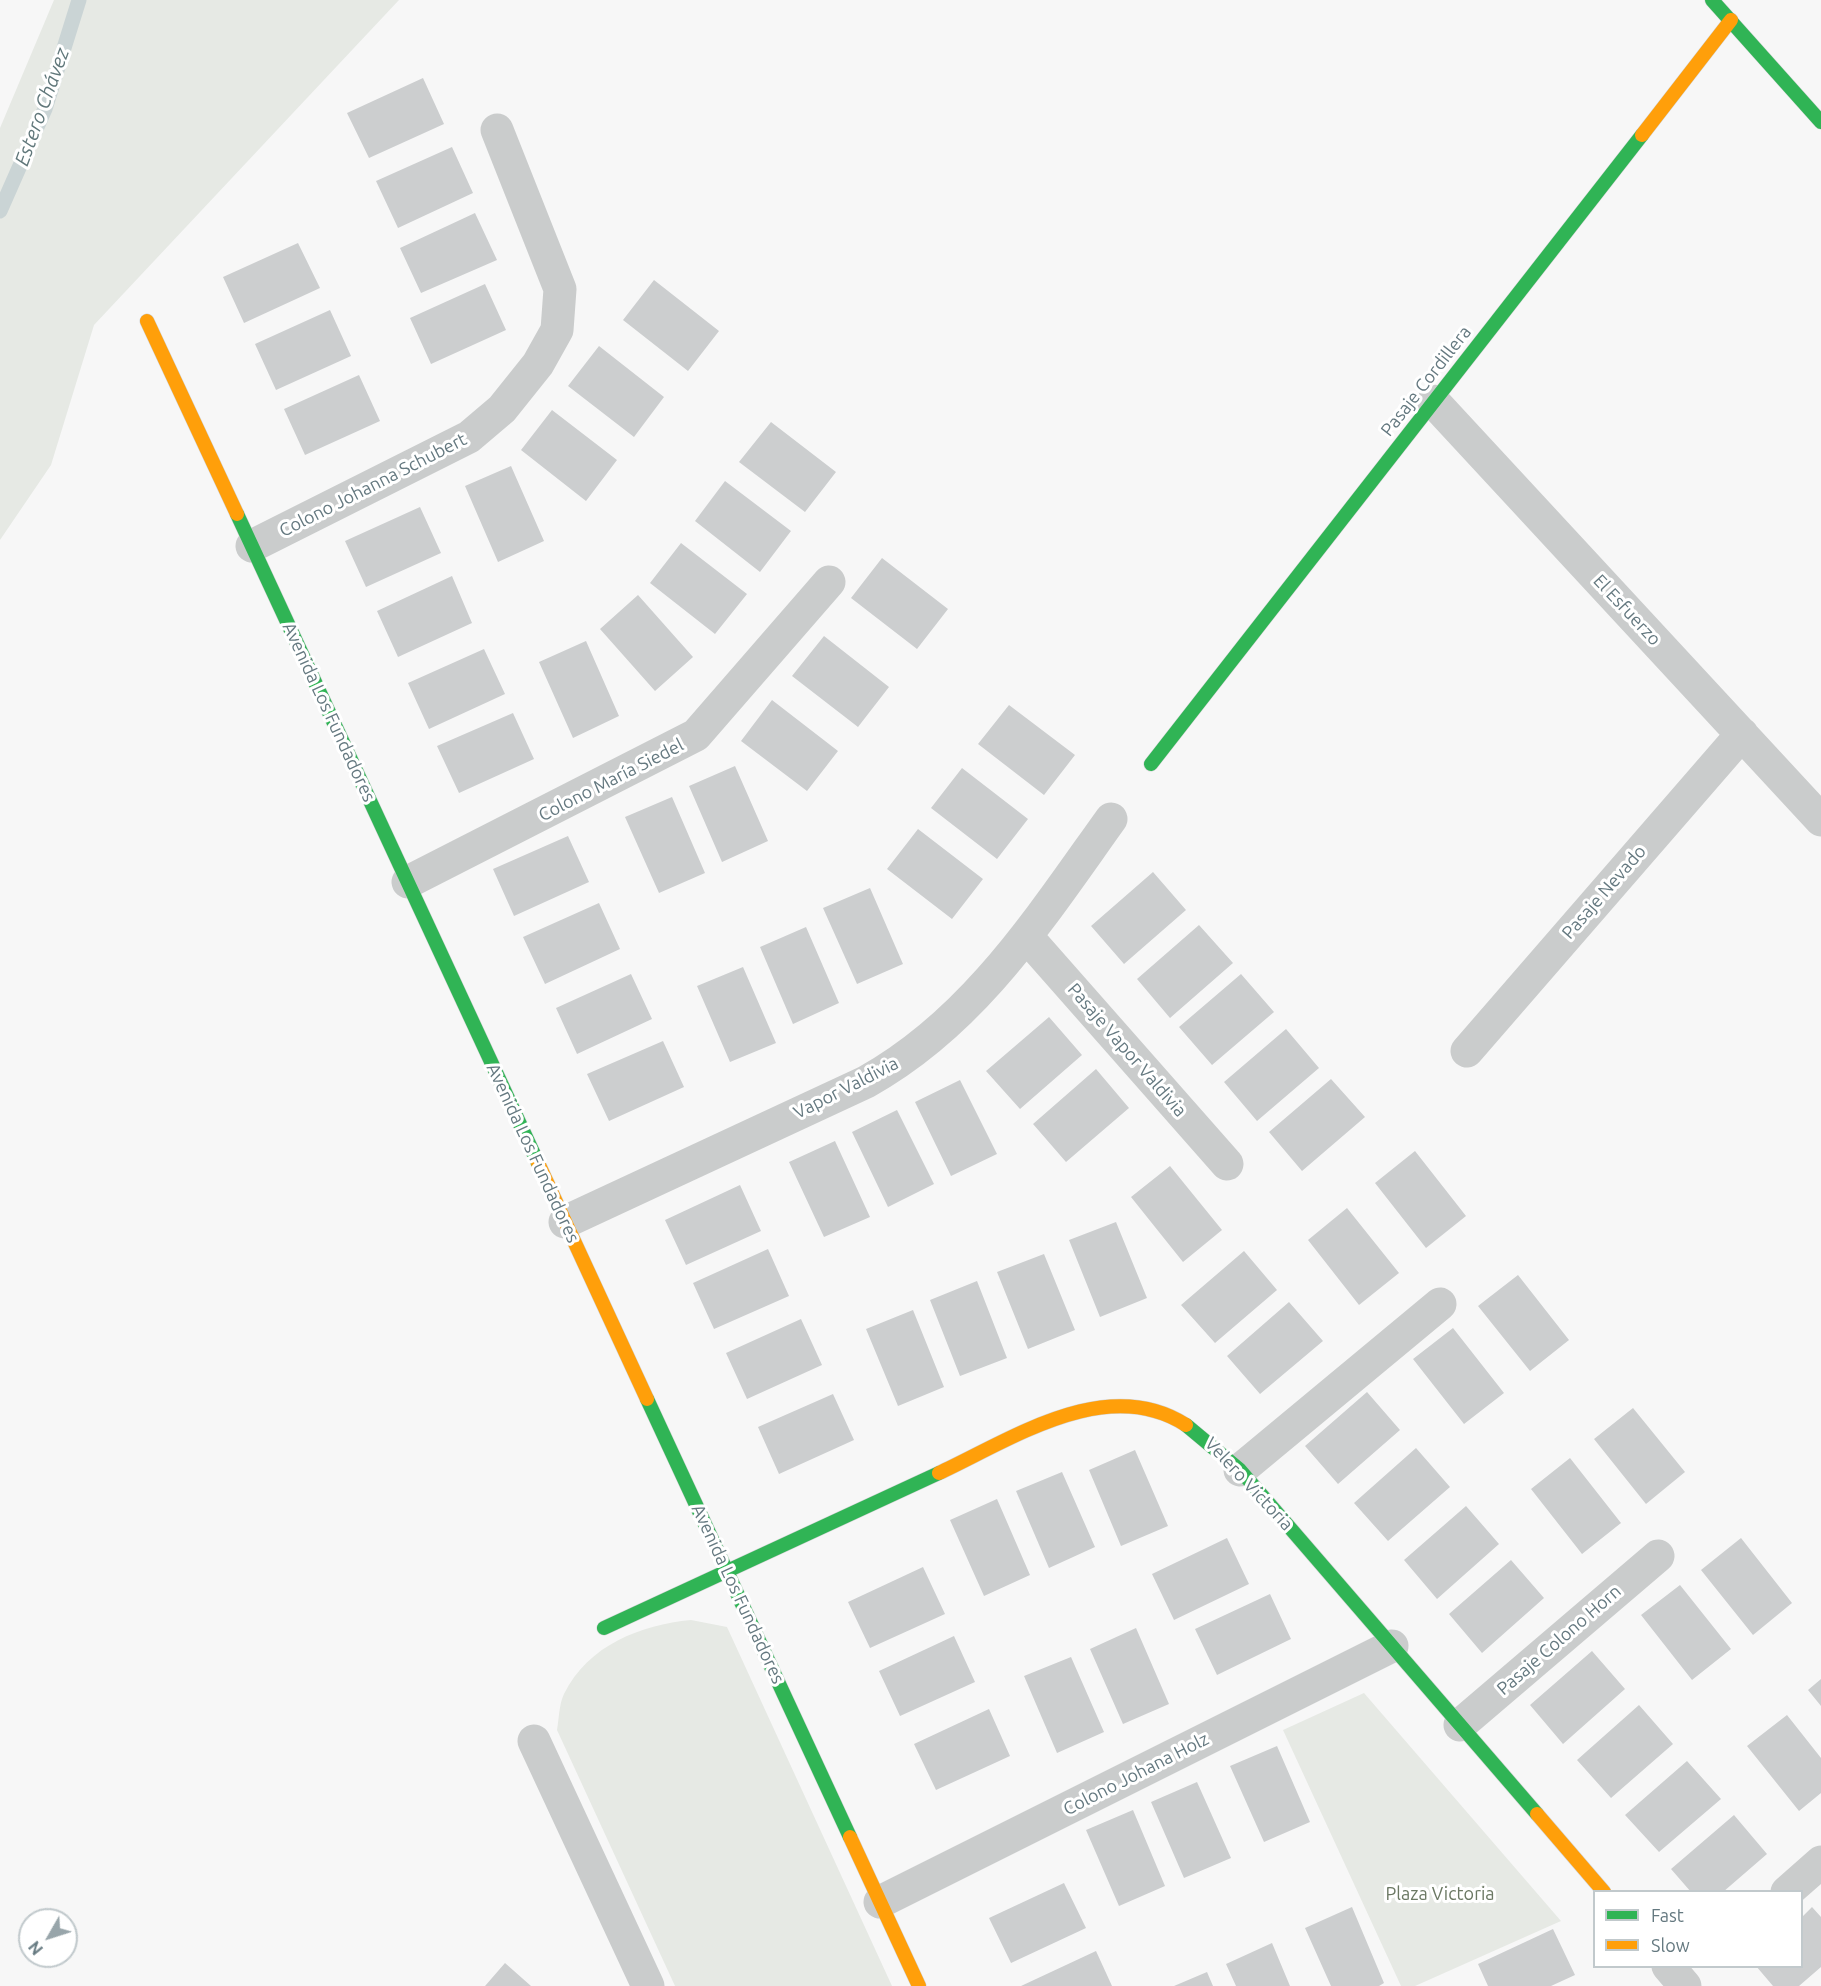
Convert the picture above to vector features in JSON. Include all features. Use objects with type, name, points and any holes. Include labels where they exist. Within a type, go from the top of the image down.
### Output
[{"type":"street","points":[[1712,0],[1821,122]]},
{"type":"street","name":"Pasaje Cordillera","points":[[1151,764],[1731,20]]},
{"type":"street","name":"Colono Johanna Schubert","points":[[252,546],[470,436],[502,409],[538,364],[557,330],[560,290],[496,130]]},
{"type":"street","name":"Avenida Los Fundadores","points":[[147,321],[919,1986]]},
{"type":"street","name":"El Esfuerzo","points":[[1433,401],[1821,820]]},
{"type":"street","name":"Colono María Siedel","points":[[408,882],[696,735],[829,582]]},
{"type":"street","name":"Pasaje Nevado","points":[[1467,1051],[1742,734]]},
{"type":"street","name":"Vapor Valdivia","points":[[565,1222],[866,1082],[895,1066],[968,1005],[1027,937],[1111,819]]},
{"type":"street","name":"Pasaje Vapor Valdivia","points":[[1027,937],[1227,1164]]},
{"type":"street","points":[[1240,1470],[1440,1304]]},
{"type":"street","name":"Velero Victoria","points":[[604,1628],[1061,1416],[1084,1409],[1112,1406],[1147,1408],[1172,1416],[1209,1439],[1240,1470],[1602,1890]]},
{"type":"street","name":"Pasaje Colono Horn","points":[[1460,1725],[1658,1556]]},
{"type":"street","name":"Colono Johana Holz","points":[[880,1902],[1392,1646]]},
{"type":"street","points":[[534,1741],[648,1986]]},
{"type":"street","points":[[1789,1890],[1821,1862]]},
{"type":"green space","points":[[54,0],[399,0],[94,325],[51,465],[0,540],[0,128]]},
{"type":"green space","points":[[691,1620],[727,1627],[892,1986],[675,1986],[557,1730],[564,1694],[574,1677],[587,1662],[618,1640],[635,1633]]},
{"type":"green space","name":"Plaza Victoria","points":[[1364,1693],[1561,1921],[1415,1986],[1401,1986],[1283,1730]]},
{"type":"building","points":[[423,78],[444,124],[369,158],[347,113]]},
{"type":"building","points":[[452,147],[473,193],[398,228],[376,181]]},
{"type":"building","points":[[475,213],[497,260],[421,293],[400,248]]},
{"type":"building","points":[[298,243],[320,288],[244,323],[223,277]]},
{"type":"building","points":[[654,280],[719,331],[688,371],[623,320]]},
{"type":"building","points":[[485,284],[506,330],[431,364],[410,318]]},
{"type":"building","points":[[330,310],[351,356],[276,390],[255,344]]},
{"type":"building","points":[[599,346],[664,397],[634,437],[568,386]]},
{"type":"building","points":[[359,375],[380,421],[305,455],[284,409]]},
{"type":"building","points":[[552,410],[617,460],[586,501],[521,450]]},
{"type":"building","points":[[771,422],[836,472],[805,512],[739,462]]},
{"type":"building","points":[[511,466],[544,541],[498,562],[465,486]]},
{"type":"building","points":[[725,481],[791,531],[760,572],[695,521]]},
{"type":"building","points":[[420,507],[441,553],[366,587],[345,541]]},
{"type":"building","points":[[681,543],[747,594],[715,634],[650,583]]},
{"type":"building","points":[[882,558],[948,609],[917,649],[851,598]]},
{"type":"building","points":[[452,576],[472,623],[398,657],[377,611]]},
{"type":"building","points":[[638,595],[693,657],[655,691],[600,629]]},
{"type":"building","points":[[824,636],[889,687],[858,727],[792,676]]},
{"type":"building","points":[[586,641],[619,716],[573,738],[539,662]]},
{"type":"building","points":[[484,649],[505,694],[429,729],[408,683]]},
{"type":"building","points":[[772,700],[838,751],[807,791],[741,741]]},
{"type":"building","points":[[1009,705],[1075,755],[1044,795],[978,744]]},
{"type":"building","points":[[513,713],[534,759],[459,793],[437,746]]},
{"type":"building","points":[[735,766],[768,841],[722,862],[689,786]]},
{"type":"building","points":[[962,768],[1028,819],[997,859],[931,808]]},
{"type":"building","points":[[672,797],[705,873],[659,893],[625,817]]},
{"type":"building","points":[[918,829],[983,879],[952,919],[887,869]]},
{"type":"building","points":[[568,836],[589,882],[514,916],[493,869]]},
{"type":"building","points":[[1153,872],[1186,910],[1124,964],[1091,926]]},
{"type":"building","points":[[870,888],[903,964],[857,984],[823,908]]},
{"type":"building","points":[[599,903],[620,949],[545,984],[523,937]]},
{"type":"building","points":[[1199,925],[1233,963],[1170,1018],[1137,979]]},
{"type":"building","points":[[806,927],[839,1003],[793,1024],[760,947]]},
{"type":"building","points":[[743,967],[776,1043],[730,1062],[697,986]]},
{"type":"building","points":[[631,974],[652,1019],[577,1054],[556,1008]]},
{"type":"building","points":[[1241,974],[1274,1012],[1212,1065],[1179,1027]]},
{"type":"building","points":[[1049,1017],[1082,1055],[1020,1109],[986,1071]]},
{"type":"building","points":[[1286,1029],[1319,1068],[1257,1121],[1224,1082]]},
{"type":"building","points":[[663,1041],[684,1087],[609,1121],[587,1074]]},
{"type":"building","points":[[1096,1069],[1129,1108],[1066,1162],[1033,1124]]},
{"type":"building","points":[[1331,1079],[1365,1117],[1302,1171],[1269,1132]]},
{"type":"building","points":[[960,1080],[997,1154],[951,1176],[915,1102]]},
{"type":"building","points":[[897,1110],[934,1184],[888,1207],[852,1132]]},
{"type":"building","points":[[835,1141],[870,1217],[824,1237],[789,1162]]},
{"type":"building","points":[[1415,1151],[1466,1216],[1426,1248],[1375,1183]]},
{"type":"building","points":[[1170,1166],[1222,1230],[1183,1262],[1131,1197]]},
{"type":"building","points":[[740,1185],[761,1231],[686,1265],[665,1220]]},
{"type":"building","points":[[1347,1208],[1399,1273],[1359,1305],[1308,1240]]},
{"type":"building","points":[[1116,1222],[1147,1298],[1100,1317],[1069,1240]]},
{"type":"building","points":[[768,1249],[789,1296],[714,1329],[693,1283]]},
{"type":"building","points":[[1244,1251],[1277,1290],[1215,1343],[1181,1305]]},
{"type":"building","points":[[1044,1254],[1075,1330],[1028,1349],[997,1272]]},
{"type":"building","points":[[1518,1275],[1569,1340],[1530,1371],[1478,1306]]},
{"type":"building","points":[[977,1281],[1007,1358],[960,1376],[930,1300]]},
{"type":"building","points":[[1289,1302],[1323,1341],[1260,1394],[1227,1356]]},
{"type":"building","points":[[913,1310],[944,1387],[898,1406],[866,1329]]},
{"type":"building","points":[[801,1319],[822,1365],[747,1399],[726,1353]]},
{"type":"building","points":[[1453,1328],[1504,1393],[1464,1424],[1413,1359]]},
{"type":"building","points":[[1367,1392],[1400,1430],[1338,1484],[1305,1446]]},
{"type":"building","points":[[833,1394],[854,1440],[779,1474],[758,1427]]},
{"type":"building","points":[[1633,1408],[1685,1472],[1646,1504],[1594,1439]]},
{"type":"building","points":[[1416,1448],[1450,1487],[1388,1541],[1354,1503]]},
{"type":"building","points":[[1135,1450],[1168,1526],[1121,1546],[1089,1470]]},
{"type":"building","points":[[1570,1458],[1621,1523],[1582,1554],[1531,1489]]},
{"type":"building","points":[[1062,1472],[1095,1547],[1049,1568],[1016,1491]]},
{"type":"building","points":[[997,1499],[1030,1575],[984,1596],[950,1520]]},
{"type":"building","points":[[1466,1506],[1499,1544],[1437,1599],[1404,1560]]},
{"type":"building","points":[[1227,1538],[1249,1584],[1174,1620],[1152,1574]]},
{"type":"building","points":[[1741,1538],[1792,1603],[1753,1635],[1701,1570]]},
{"type":"building","points":[[1511,1560],[1544,1598],[1482,1653],[1449,1614]]},
{"type":"building","points":[[923,1567],[945,1614],[870,1648],[848,1602]]},
{"type":"building","points":[[1680,1585],[1731,1649],[1692,1680],[1641,1615]]},
{"type":"building","points":[[1270,1594],[1291,1639],[1217,1675],[1195,1629]]},
{"type":"building","points":[[1136,1628],[1169,1704],[1123,1724],[1090,1649]]},
{"type":"building","points":[[954,1636],[975,1682],[900,1716],[879,1671]]},
{"type":"building","points":[[1592,1651],[1625,1689],[1563,1744],[1530,1705]]},
{"type":"building","points":[[1071,1657],[1104,1732],[1057,1753],[1024,1676]]},
{"type":"building","points":[[1821,1679],[1821,1706],[1808,1690]]},
{"type":"building","points":[[1639,1705],[1673,1744],[1611,1798],[1577,1760]]},
{"type":"building","points":[[989,1709],[1010,1756],[936,1790],[914,1744]]},
{"type":"building","points":[[1787,1715],[1821,1758],[1821,1793],[1799,1811],[1747,1746]]},
{"type":"building","points":[[1277,1746],[1310,1822],[1264,1842],[1230,1766]]},
{"type":"building","points":[[1687,1761],[1721,1799],[1659,1852],[1625,1815]]},
{"type":"building","points":[[1197,1782],[1231,1858],[1184,1878],[1151,1802]]},
{"type":"building","points":[[1133,1810],[1165,1886],[1119,1906],[1086,1830]]},
{"type":"building","points":[[1734,1815],[1767,1854],[1725,1890],[1689,1890],[1671,1869]]},
{"type":"building","points":[[1064,1883],[1086,1928],[1011,1963],[989,1918]]},
{"type":"building","points":[[1352,1907],[1384,1983],[1379,1986],[1331,1986],[1305,1928]]},
{"type":"building","points":[[1812,1907],[1821,1917],[1821,1967],[1799,1986],[1773,1986],[1758,1968],[1803,1968],[1803,1916]]},
{"type":"building","points":[[1553,1929],[1575,1975],[1551,1986],[1488,1986],[1478,1964]]},
{"type":"building","points":[[1272,1943],[1290,1986],[1236,1986],[1226,1964]]},
{"type":"building","points":[[1096,1951],[1112,1986],[1021,1986]]},
{"type":"building","points":[[505,1963],[531,1986],[485,1986]]},
{"type":"building","points":[[1207,1972],[1213,1986],[1174,1986]]},
{"type":"waterway","name":"Estero Chávez","points":[[0,211],[45,109],[79,0]]},
{"type":"traffic: fast","points":[[1712,0],[1821,122]]},
{"type":"traffic: fast","points":[[1151,764],[1642,135]]},
{"type":"traffic: fast","points":[[237,514],[538,1163]]},
{"type":"traffic: fast","points":[[647,1399],[850,1837]]},
{"type":"traffic: fast","points":[[1186,1425],[1240,1470],[1537,1814]]},
{"type":"traffic: fast","points":[[604,1628],[939,1473]]},
{"type":"traffic: slow","points":[[1642,135],[1731,20]]},
{"type":"traffic: slow","points":[[147,321],[237,514]]},
{"type":"traffic: slow","points":[[538,1163],[647,1399]]},
{"type":"traffic: slow","points":[[939,1473],[1028,1429],[1060,1417],[1092,1409],[1124,1406],[1156,1411],[1186,1425]]},
{"type":"traffic: slow","points":[[1537,1814],[1602,1890]]},
{"type":"traffic: slow","points":[[850,1837],[919,1986]]}]
